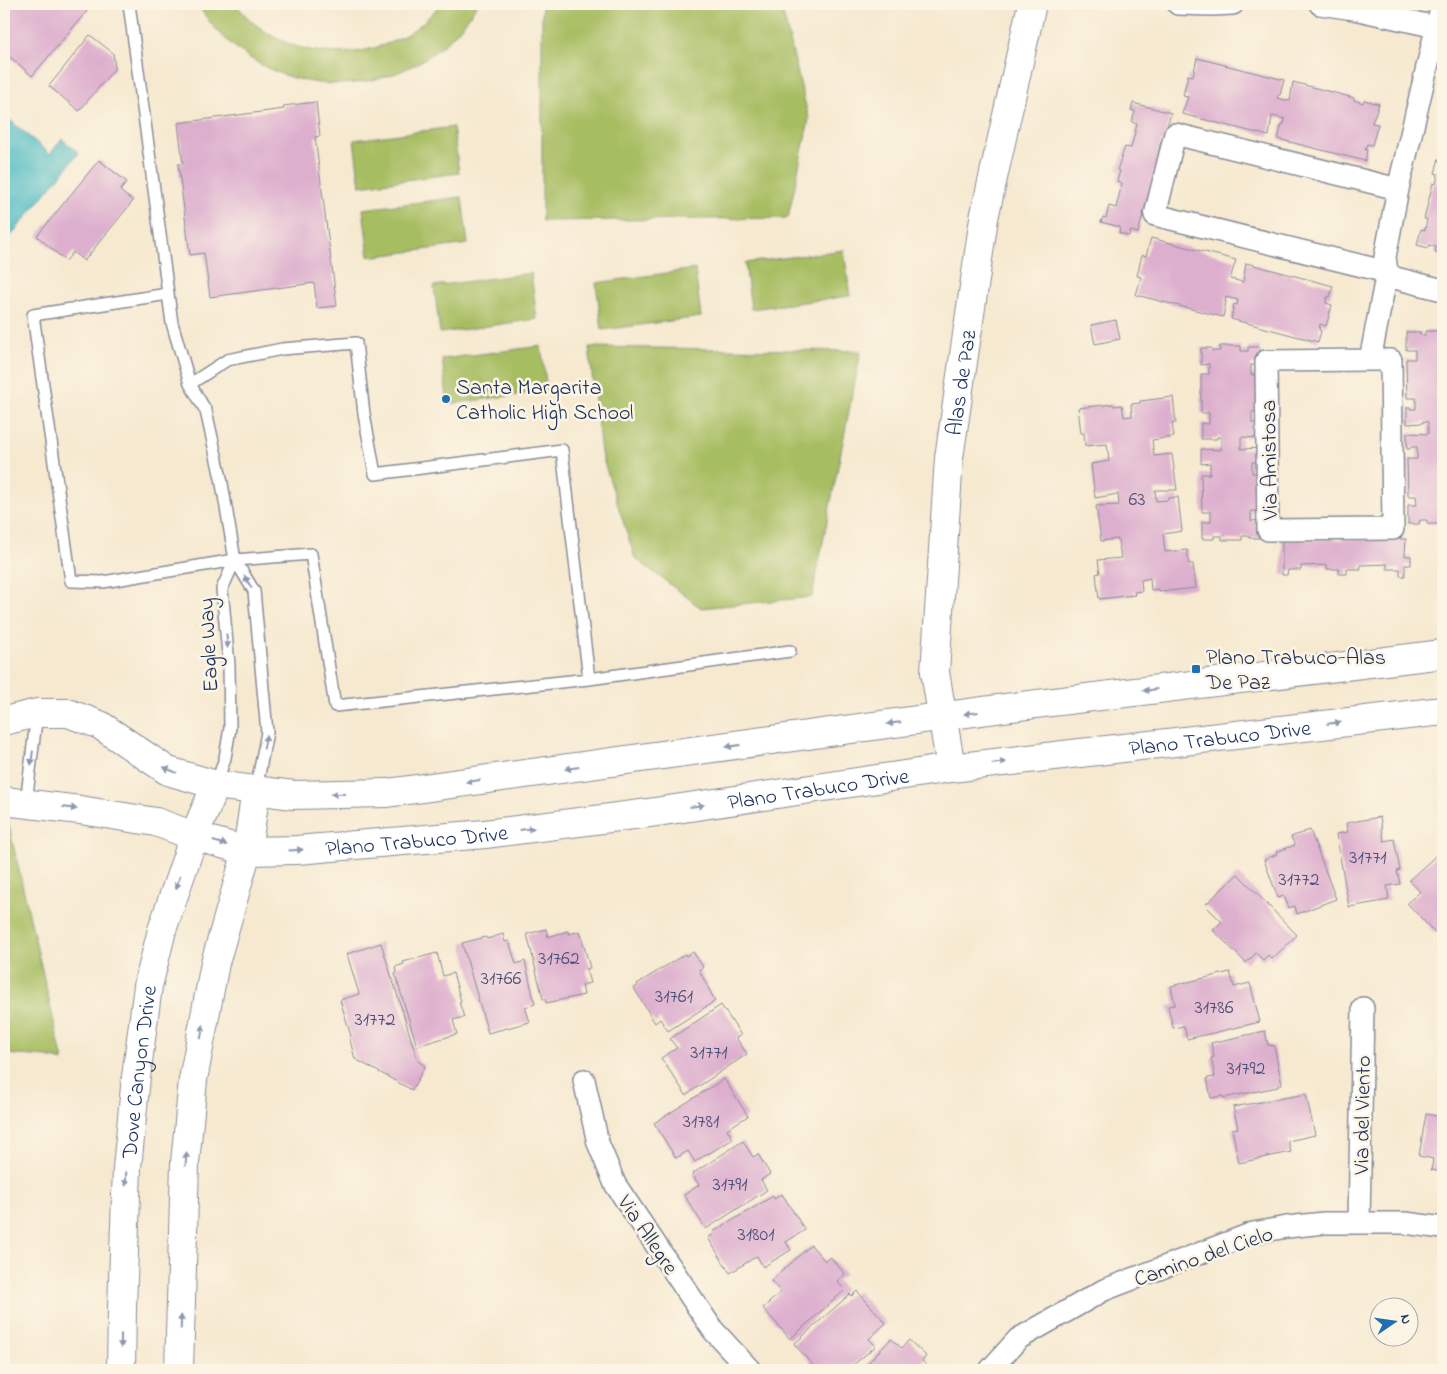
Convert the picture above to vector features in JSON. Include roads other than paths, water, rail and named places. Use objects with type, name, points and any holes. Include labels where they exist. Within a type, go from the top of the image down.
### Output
[{"type":"street","name":"Alas de Paz","points":[[951,768],[935,672],[949,458],[984,218],[1032,4]]},
{"type":"street","points":[[1178,4],[1234,4]]},
{"type":"street","points":[[1320,4],[1354,9],[1436,28]]},
{"type":"street","points":[[1370,360],[1387,272],[1385,257],[1398,189],[1442,4]]},
{"type":"street","points":[[1398,189],[1175,134],[1155,215],[1387,272],[1395,278],[1443,290]]},
{"type":"street","name":"Via Amistosa","points":[[1370,360],[1391,360],[1393,529],[1268,530],[1266,361],[1370,360]]},
{"type":"street","points":[[4,721],[37,713],[68,713],[100,725],[168,771],[216,785],[293,795],[387,793],[1014,706],[1443,654]]},
{"type":"street","points":[[4,704],[37,713]]},
{"type":"street","name":"Plano Trabuco Drive","points":[[15,802],[156,822],[194,836],[247,851],[297,850],[486,834],[649,813],[951,768],[1443,711]]},
{"type":"street","name":"Dove Canyon Drive","points":[[121,1370],[127,1168],[148,986],[162,930],[194,836],[216,785]]},
{"type":"street","points":[[179,1370],[185,1163],[193,1080],[215,963],[247,851],[256,790]]},
{"type":"street","name":"Via del Viento","points":[[1359,1222],[1363,1008]]},
{"type":"street","name":"Via Allegre","points":[[584,1080],[598,1143],[615,1184],[713,1330],[750,1370]]},
{"type":"street","name":"Camino del Cielo","points":[[990,1370],[1018,1339],[1104,1290],[1253,1233],[1324,1223],[1359,1222],[1405,1223],[1443,1228]]},
{"type":"lane","points":[[129,4],[172,322],[190,384],[206,411],[221,478],[235,560],[254,591],[267,732],[256,790]]},
{"type":"lane","points":[[168,294],[32,315],[71,581],[103,582],[235,560],[311,554],[335,706],[589,679],[790,651]]},
{"type":"lane","points":[[190,384],[227,360],[282,350],[356,343],[364,414],[375,474],[562,450],[589,679]]},
{"type":"lane","name":"Eagle Way","points":[[216,785],[225,758],[230,720],[229,665],[222,589],[235,560]]},
{"type":"lane","points":[[15,802],[37,713]]},
{"type":"water","points":[[4,115],[50,154],[62,139],[79,153],[5,243],[4,241]]},
{"type":"place","name":"Santa Margarita Catholic High School","points":[[446,399]]},
{"type":"place","name":"Plano Trabuco-Alas De Paz","points":[[1196,669]]}]
